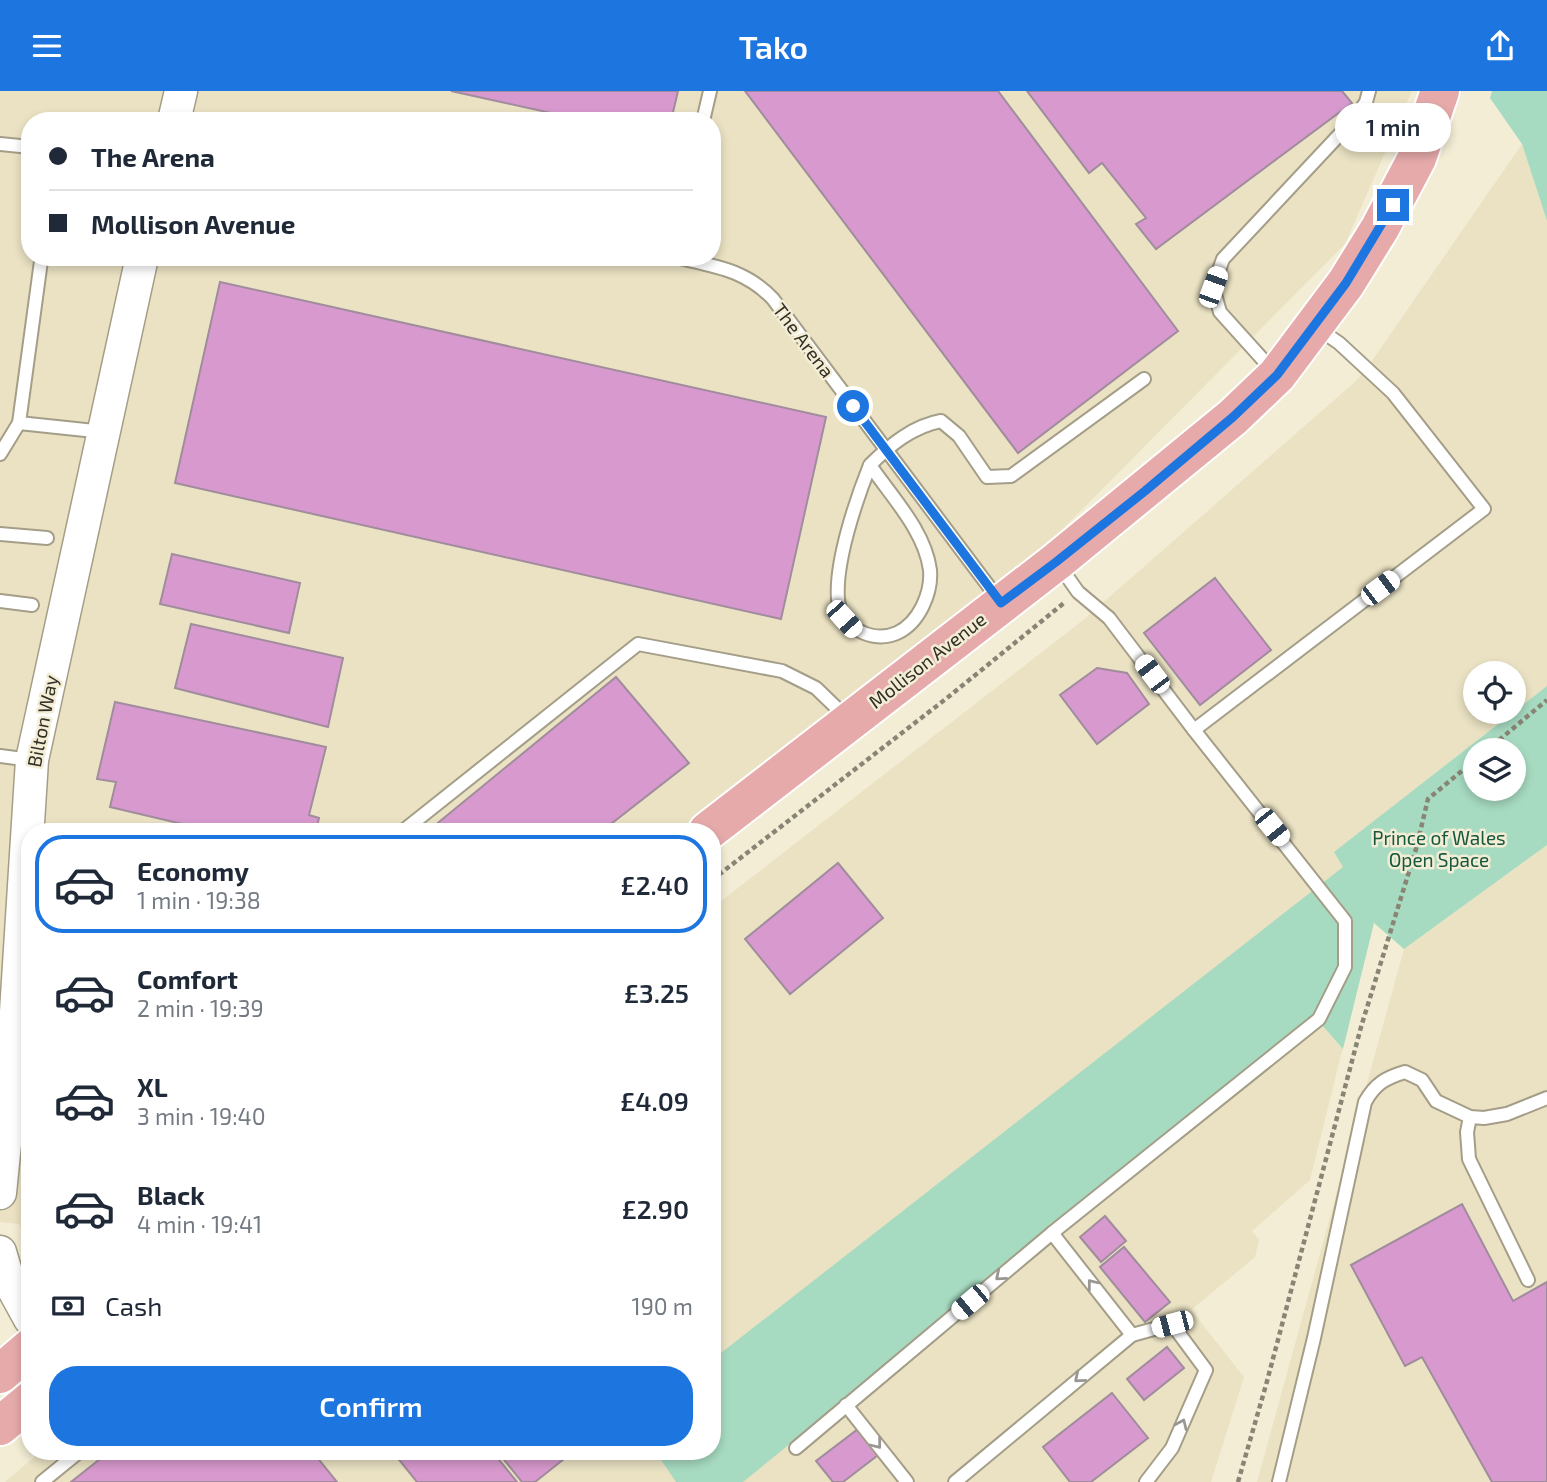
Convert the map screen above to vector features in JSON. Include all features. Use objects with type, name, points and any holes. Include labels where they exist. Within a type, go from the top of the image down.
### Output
[{"type":"main road","name":"Mollison Avenue","points":[[718,823],[1056,562],[1233,417],[1277,375],[1346,283],[1380,228],[1418,158],[1440,91]]},
{"type":"main road","points":[[0,1374],[21,1356]]},
{"type":"main road","points":[[0,1426],[21,1408]]},
{"type":"street","points":[[176,112],[181,91]]},
{"type":"street","name":"Bilton Way","points":[[28,823],[32,760],[140,266]]},
{"type":"street","name":"Bilton Way","points":[[0,1193],[12,1075],[21,933]]},
{"type":"street","points":[[0,1252],[8,1279],[21,1303]]},
{"type":"lane","points":[[704,112],[710,91]]},
{"type":"lane","points":[[1277,375],[1220,312],[1213,287],[1223,259],[1356,117],[1366,102],[1369,91]]},
{"type":"lane","points":[[0,144],[21,146]]},
{"type":"lane","points":[[0,454],[19,423],[40,266]]},
{"type":"lane","name":"The Arena","points":[[710,266],[760,284],[773,299],[1001,603]]},
{"type":"lane","points":[[1194,730],[1484,509],[1393,393],[1339,343],[1315,327]]},
{"type":"lane","points":[[870,465],[923,544],[930,570],[930,586],[922,607],[909,626],[896,634],[875,636],[854,629],[844,619],[838,601],[839,577],[852,515],[870,465],[886,449],[924,424],[941,421],[959,436],[987,477],[1011,476],[1144,379]]},
{"type":"lane","points":[[19,423],[104,432]]},
{"type":"lane","points":[[0,534],[47,538]]},
{"type":"lane","points":[[796,1448],[1052,1233],[1319,1019],[1345,967],[1345,921],[1109,618],[1078,592],[1056,562]]},
{"type":"lane","points":[[0,601],[32,605]]},
{"type":"lane","points":[[413,823],[638,644],[782,671],[816,688],[849,721]]},
{"type":"lane","points":[[0,756],[32,760]]},
{"type":"lane","points":[[1279,1482],[1314,1338],[1365,1102],[1373,1088],[1384,1078],[1405,1072],[1422,1080],[1436,1101],[1470,1117],[1484,1118],[1507,1114],[1547,1098]]},
{"type":"lane","points":[[1470,1117],[1466,1132],[1469,1159],[1528,1280]]},
{"type":"lane","points":[[1052,1233],[1132,1335]]},
{"type":"lane","points":[[956,1482],[1132,1335],[1172,1324],[1206,1370],[1172,1448],[1146,1482]]},
{"type":"lane","points":[[846,1405],[907,1482]]},
{"type":"lane","points":[[42,1482],[69,1460]]},
{"type":"path","points":[[1502,738],[1547,700]]},
{"type":"shaded area","points":[[0,91],[1412,91],[1345,244],[1038,554],[686,823],[21,823],[21,1229],[19,1224],[0,1222]]},
{"type":"shaded area","points":[[1522,144],[1547,221],[1547,686],[1526,703],[1526,661],[1463,661],[1463,724],[1498,724],[1480,738],[1463,738],[1463,751],[1335,852],[1374,922],[1310,1180],[1252,1231],[1259,1240],[1255,1257],[1191,1310],[1244,1377],[1211,1482],[5,1482],[31,1460],[721,1460],[721,901],[1082,621],[1356,381]]},
{"type":"shaded area","points":[[1547,845],[1547,1482],[1257,1482],[1404,949]]},
{"type":"green space","points":[[1492,91],[1547,91],[1547,221],[1522,144],[1490,98]]},
{"type":"green space","name":"Prince of Wales Open Space","points":[[1547,686],[1547,845],[1404,949],[1374,923],[1343,1049],[1315,1017],[743,1482],[676,1482],[661,1460],[721,1460],[721,1353],[1343,867],[1334,852],[1463,751],[1463,801],[1526,801],[1526,738],[1480,738],[1498,724],[1526,724],[1526,702]]},
{"type":"building","points":[[451,91],[678,91],[673,112],[546,112]]},
{"type":"building","points":[[745,91],[998,91],[1178,331],[1018,453]]},
{"type":"building","points":[[1027,91],[1342,91],[1352,103],[1156,249],[1136,224],[1146,218],[1102,163],[1089,173]]},
{"type":"building","points":[[220,282],[826,417],[781,619],[175,483]]},
{"type":"building","points":[[172,554],[300,583],[289,633],[160,604]]},
{"type":"building","points":[[1215,578],[1271,650],[1200,705],[1144,633]]},
{"type":"building","points":[[191,624],[343,658],[328,727],[175,688]]},
{"type":"building","points":[[1097,668],[1127,673],[1149,704],[1097,744],[1060,695]]},
{"type":"building","points":[[616,677],[689,763],[612,823],[438,823]]},
{"type":"building","points":[[115,702],[326,747],[309,815],[319,818],[318,823],[178,823],[110,807],[116,782],[97,779]]},
{"type":"building","points":[[838,863],[883,918],[790,994],[745,939]]},
{"type":"building","points":[[1462,1204],[1513,1301],[1547,1282],[1547,1482],[1492,1482],[1422,1357],[1405,1366],[1351,1265]]},
{"type":"building","points":[[1105,1216],[1126,1241],[1101,1262],[1080,1237]]},
{"type":"building","points":[[1124,1247],[1170,1302],[1145,1322],[1100,1267]]},
{"type":"building","points":[[1167,1347],[1184,1368],[1144,1400],[1127,1379]]},
{"type":"building","points":[[1112,1393],[1148,1438],[1091,1482],[1070,1482],[1043,1447]]},
{"type":"building","points":[[862,1426],[882,1452],[843,1482],[833,1482],[816,1461]]},
{"type":"building","points":[[99,1460],[319,1460],[337,1482],[71,1482]]},
{"type":"building","points":[[399,1460],[499,1460],[517,1482],[417,1482]]},
{"type":"building","points":[[504,1460],[563,1460],[535,1482],[522,1482]]},
{"type":"route","points":[[853,406],[1001,603],[1145,491],[1233,417],[1277,375],[1346,283],[1393,205]]}]
